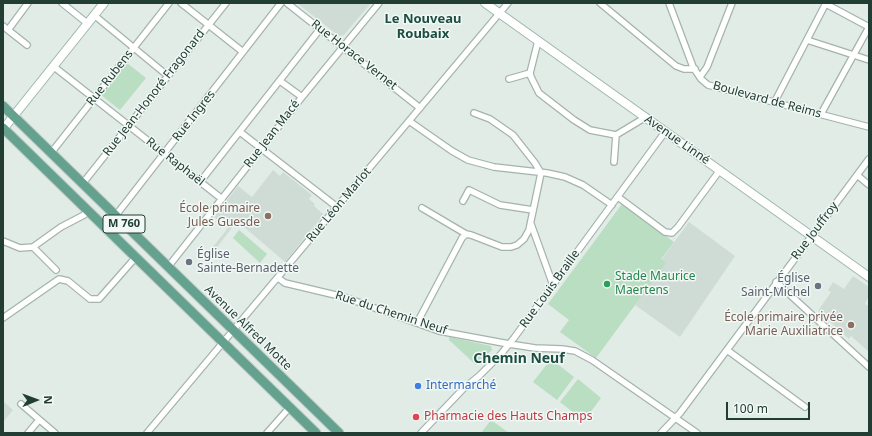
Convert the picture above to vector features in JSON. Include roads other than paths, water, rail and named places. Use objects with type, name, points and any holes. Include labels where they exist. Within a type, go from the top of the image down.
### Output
[{"type":"main road","name":"Avenue Alfred Motte","points":[[3,106],[339,433]]},
{"type":"main road","name":"M 760","points":[[3,128],[316,433]]},
{"type":"street","points":[[27,45],[5,28],[28,3]]},
{"type":"street","points":[[62,3],[87,23]]},
{"type":"street","points":[[3,128],[104,3]]},
{"type":"street","name":"Rue Rubens","points":[[51,152],[169,3]]},
{"type":"street","points":[[181,3],[243,52]]},
{"type":"street","name":"Rue Jean-Honoré Fragonard","points":[[83,183],[226,3]]},
{"type":"street","name":"Rue Ingres","points":[[106,228],[281,3]]},
{"type":"street","name":"Rue Horace Vernet","points":[[287,3],[420,108]]},
{"type":"street","name":"Rue Jean Macé","points":[[168,267],[302,97],[379,3]]},
{"type":"street","name":"Avenue Linné","points":[[485,3],[869,277]]},
{"type":"street","name":"Rue Léon Marlot","points":[[147,433],[508,3]]},
{"type":"street","points":[[600,3],[679,68],[695,69]]},
{"type":"street","name":"Boulevard de Reims","points":[[669,3],[695,69],[705,83],[712,87],[869,127]]},
{"type":"street","points":[[700,77],[705,71],[732,3]]},
{"type":"street","points":[[774,103],[826,3],[869,27],[821,114]]},
{"type":"street","points":[[94,16],[168,76]]},
{"type":"street","points":[[200,182],[320,29]]},
{"type":"street","points":[[807,40],[869,60]]},
{"type":"street","points":[[538,41],[530,73],[539,93],[574,120],[590,130],[616,135],[646,117]]},
{"type":"street","name":"Rue Raphaël","points":[[53,66],[222,198]]},
{"type":"street","points":[[509,79],[530,73]]},
{"type":"street","points":[[280,81],[302,97]]},
{"type":"street","points":[[422,208],[466,234],[498,246],[511,247],[521,241],[529,230],[541,173],[535,162],[513,135],[490,119],[474,113]]},
{"type":"street","points":[[409,121],[452,151],[472,161],[494,167],[561,176],[579,183],[612,205]]},
{"type":"street","points":[[240,132],[337,207]]},
{"type":"street","name":"Rue Louis Braille","points":[[421,433],[509,344],[554,285],[665,132]]},
{"type":"street","points":[[614,162],[616,135]]},
{"type":"street","name":"Rue Jouffroy","points":[[661,433],[675,418],[869,159]]},
{"type":"street","points":[[618,197],[665,232],[672,233],[720,170]]},
{"type":"street","points":[[857,175],[869,185]]},
{"type":"street","points":[[463,201],[469,190],[500,205],[533,210]]},
{"type":"street","points":[[3,241],[20,248],[34,246],[64,225],[84,215],[88,210]]},
{"type":"street","points":[[531,224],[554,285]]},
{"type":"street","points":[[417,323],[462,238],[466,234]]},
{"type":"street","points":[[34,246],[56,270]]},
{"type":"street","points":[[3,318],[6,313],[59,279],[67,280],[90,299],[99,299],[136,257]]},
{"type":"street","name":"Rue du Chemin Neuf","points":[[278,278],[285,283],[344,297],[439,331],[509,344],[535,348],[562,349],[580,353],[697,433]]},
{"type":"street","points":[[776,282],[869,367]]},
{"type":"street","points":[[726,350],[805,407]]},
{"type":"street","points":[[21,404],[55,433]]},
{"type":"street","points":[[267,433],[290,407]]},
{"type":"street","points":[[28,433],[39,420]]},
{"type":"place","name":"École primaire Jules Guesde","points":[[268,216]]},
{"type":"place","name":"Église Sainte-Bernadette","points":[[189,262]]},
{"type":"place","name":"Stade Maurice Maertens","points":[[607,284]]},
{"type":"place","name":"Église Saint-Michel","points":[[818,286]]},
{"type":"place","name":"École primaire privée Marie Auxiliatrice","points":[[851,325]]},
{"type":"place","name":"Intermarché","points":[[418,386]]},
{"type":"place","name":"Pharmacie des Hauts Champs","points":[[416,417]]},
{"type":"district","name":"Le Nouveau Roubaix","points":[[423,26]]},
{"type":"district","name":"Chemin Neuf","points":[[519,359]]}]
